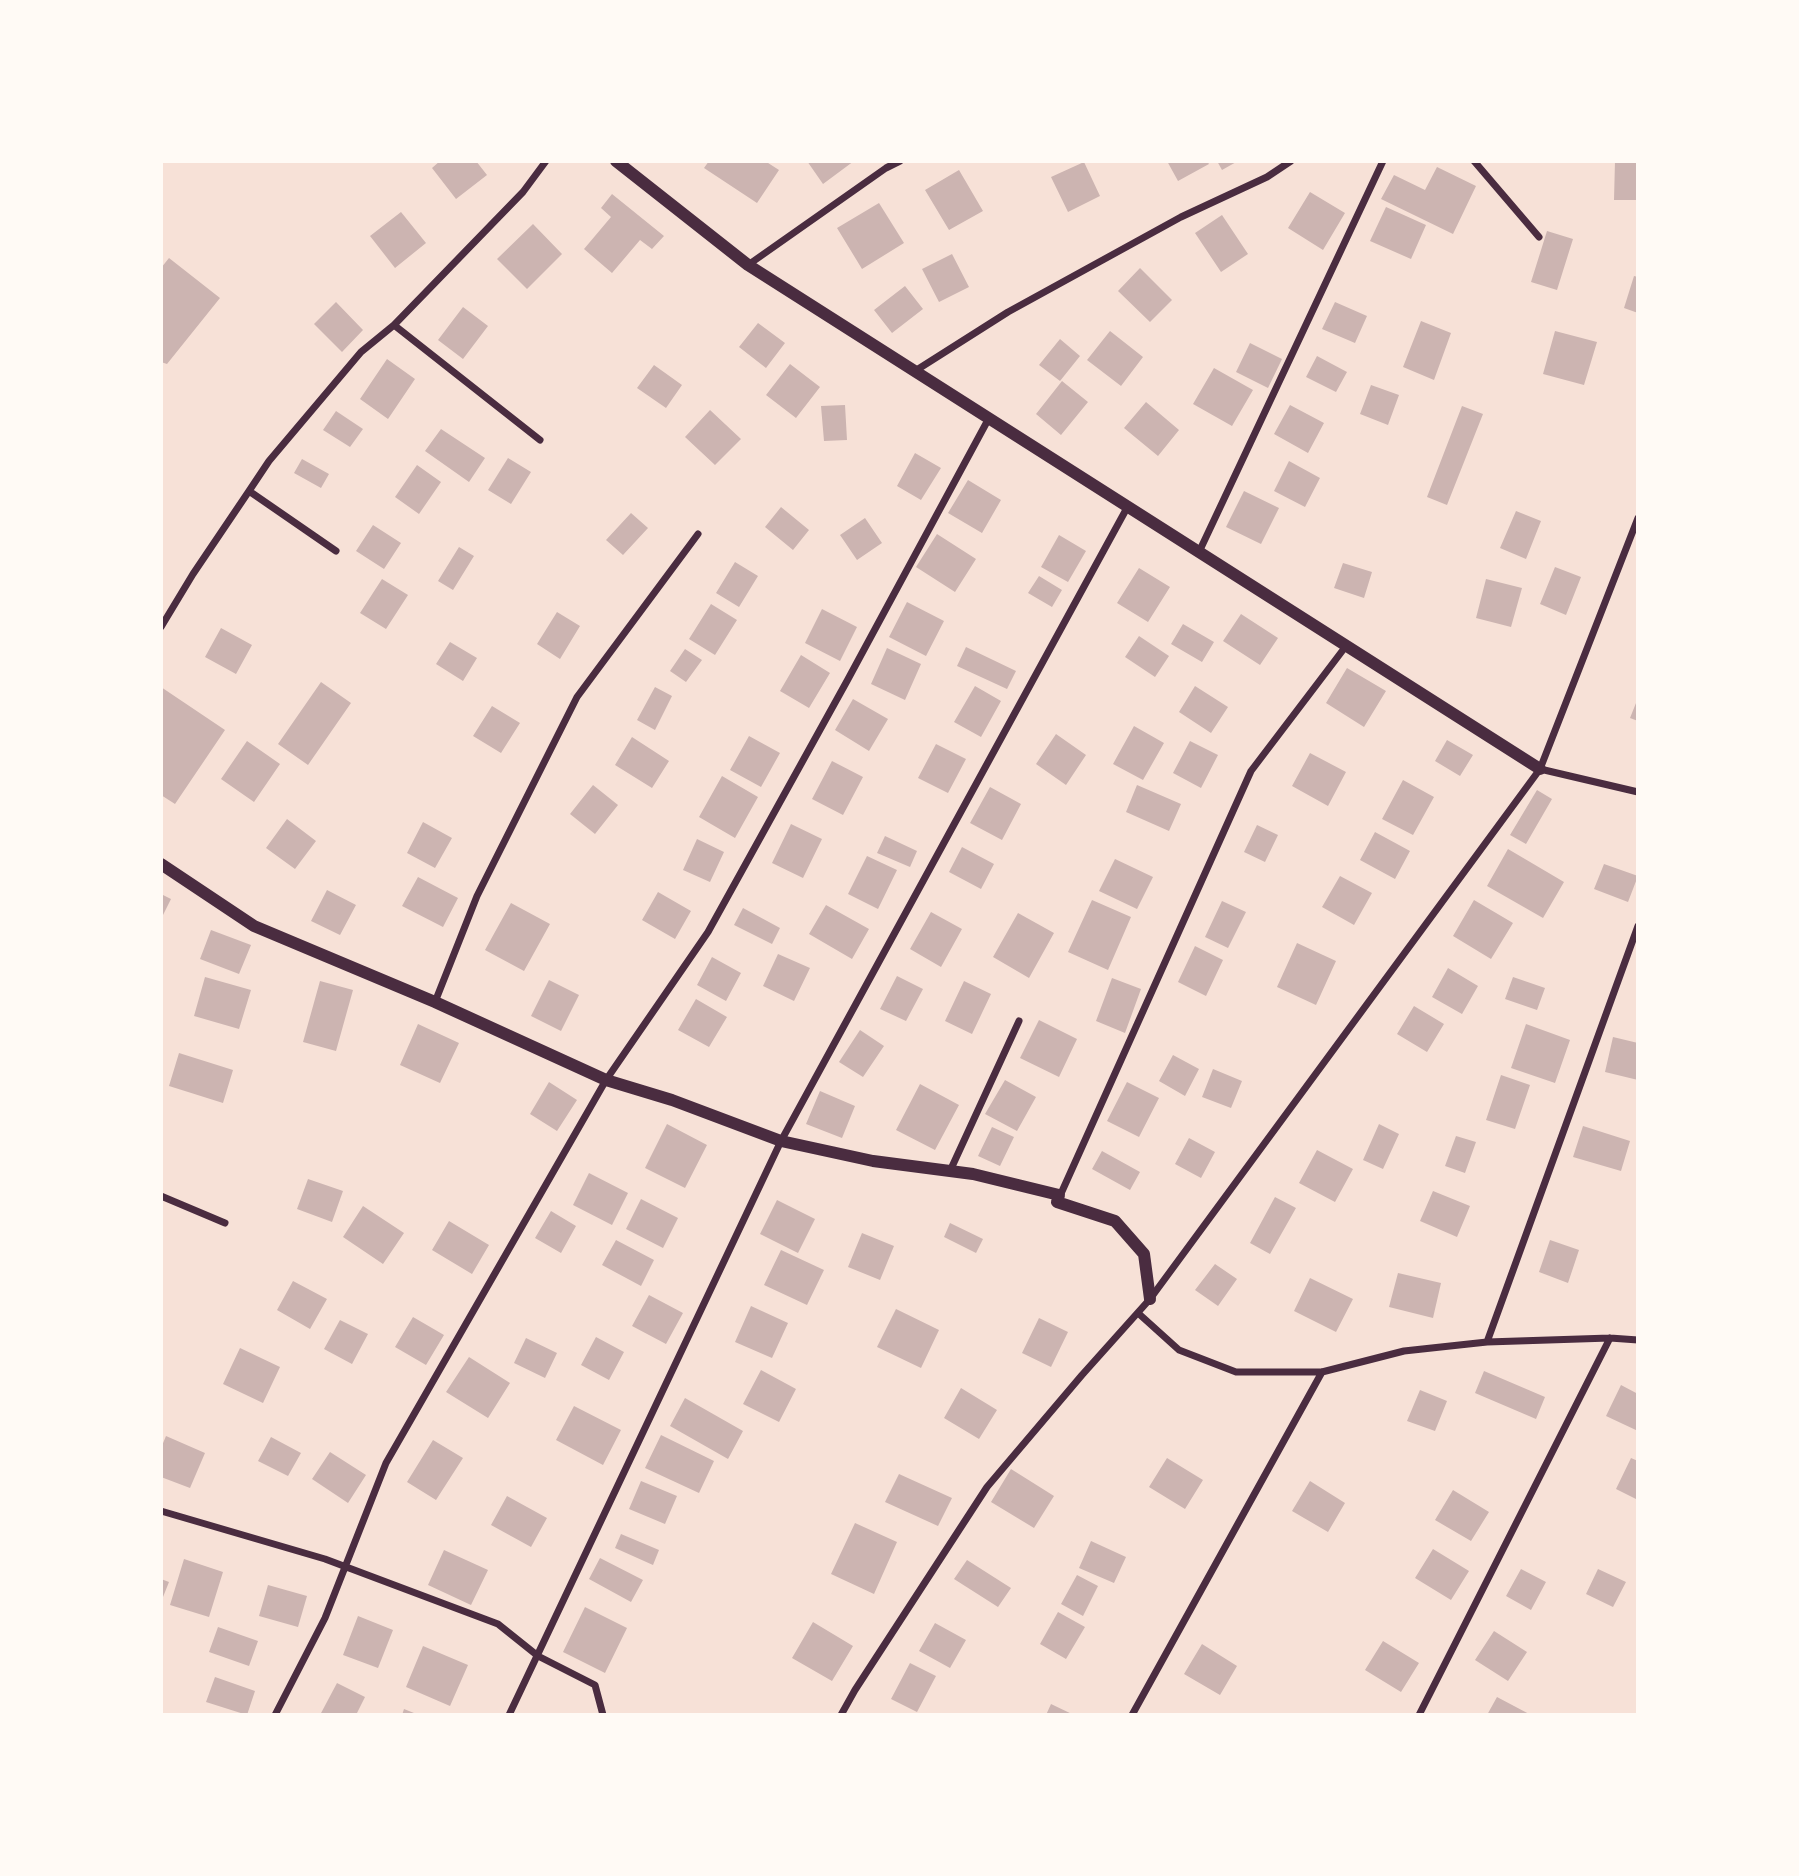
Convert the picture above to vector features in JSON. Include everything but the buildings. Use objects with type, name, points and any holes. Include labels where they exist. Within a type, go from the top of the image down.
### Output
[{"type":"street","points":[[161,627],[269,461],[361,352],[394,325],[523,192],[546,161]]},
{"type":"street","points":[[616,161],[748,265],[1540,769],[1638,792]]},
{"type":"street","points":[[748,265],[886,168],[900,161]]},
{"type":"street","points":[[915,371],[1008,312],[1181,217],[1267,177],[1291,161]]},
{"type":"street","points":[[1199,552],[1383,161]]},
{"type":"street","points":[[1474,161],[1539,237]]},
{"type":"street","points":[[394,325],[541,440]]},
{"type":"street","points":[[275,1715],[325,1618],[386,1463],[606,1080],[708,932],[989,418]]},
{"type":"street","points":[[249,491],[335,551]]},
{"type":"street","points":[[509,1715],[781,1141],[1128,506]]},
{"type":"street","points":[[841,1715],[987,1487],[1150,1299],[1540,769],[1638,518]]},
{"type":"street","points":[[435,1002],[477,896],[578,697],[698,534]]},
{"type":"street","points":[[1057,1202],[1251,771],[1346,646]]},
{"type":"street","points":[[161,864],[254,926],[435,1002],[606,1080],[672,1100],[781,1141],[873,1161],[973,1174],[1059,1195],[1057,1202]]},
{"type":"street","points":[[1487,1342],[1638,926]]},
{"type":"street","points":[[950,1171],[1019,1021]]},
{"type":"street","points":[[161,1196],[225,1223]]},
{"type":"street","points":[[1057,1202],[1115,1221],[1144,1254],[1150,1299]]},
{"type":"street","points":[[1138,1313],[1179,1350],[1236,1372],[1322,1372],[1404,1351],[1487,1342],[1610,1338],[1638,1340]]},
{"type":"street","points":[[1419,1715],[1610,1338]]},
{"type":"street","points":[[1132,1715],[1322,1372]]},
{"type":"street","points":[[161,1511],[345,1566],[498,1624],[538,1656],[595,1685],[603,1715]]}]
